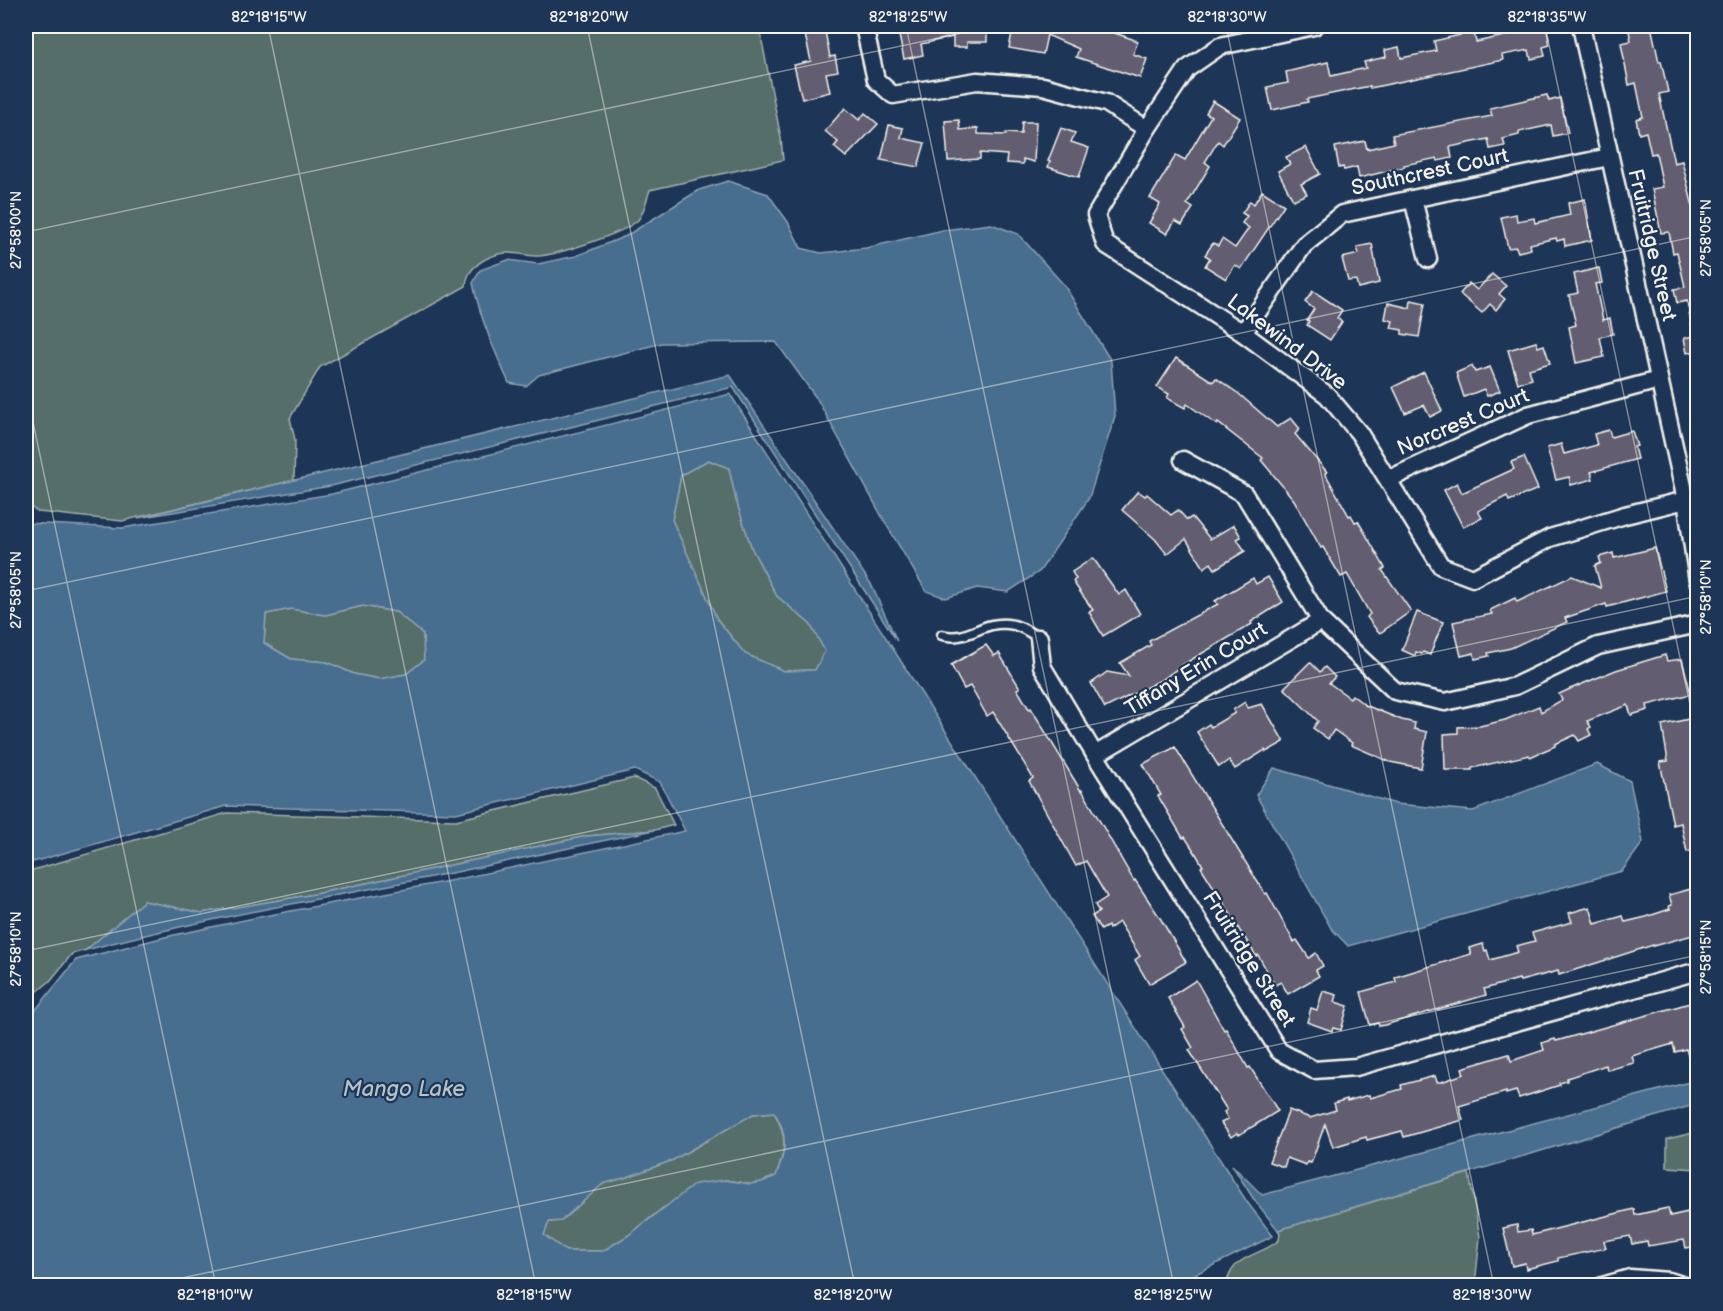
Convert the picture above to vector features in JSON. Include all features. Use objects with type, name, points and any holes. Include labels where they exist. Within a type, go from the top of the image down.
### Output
[{"type":"street","points":[[864,26],[876,80],[893,95],[977,81],[1043,86],[1106,103],[1147,129]]},
{"type":"street","name":"Lakewind Drive","points":[[1314,26],[1220,46],[1186,69],[1096,215],[1105,244],[1243,333],[1327,395],[1359,433],[1441,566],[1473,578],[1550,538],[1625,515],[1692,499]]},
{"type":"street","name":"Fruitridge Street","points":[[1581,26],[1659,380],[1692,499],[1698,581]]},
{"type":"street","name":"Southcrest Court","points":[[1243,333],[1304,245],[1342,214],[1609,157]]},
{"type":"street","points":[[1413,199],[1428,260]]},
{"type":"street","name":"Norcrest Court","points":[[1389,479],[1528,415],[1659,380]]},
{"type":"street","points":[[1183,460],[1244,494],[1321,621],[1395,691],[1445,702],[1515,687],[1598,646],[1698,624]]},
{"type":"street","name":"Tiffany Erin Court","points":[[1095,755],[1321,621]]},
{"type":"street","name":"Fruitridge Street","points":[[1040,638],[1042,666],[1280,1051],[1314,1070],[1356,1067],[1698,971]]},
{"type":"street","points":[[1602,1286],[1630,1278],[1670,1281],[1686,1286]]},
{"type":"lane","points":[[942,635],[953,638],[962,637],[987,626],[999,624],[1019,627],[1040,638]]},
{"type":"green space","points":[[26,26],[759,26],[781,138],[783,160],[650,190],[644,210],[638,220],[631,225],[560,252],[538,256],[498,254],[485,259],[470,273],[466,286],[320,367],[290,418],[295,440],[294,480],[122,521],[38,512],[26,504]]},
{"type":"green space","points":[[708,460],[729,468],[736,500],[752,549],[777,596],[810,624],[825,651],[815,670],[784,671],[745,654],[717,619],[672,520],[681,475]]},
{"type":"green space","points":[[363,606],[396,612],[423,634],[424,660],[406,674],[379,679],[354,674],[327,662],[291,659],[264,643],[266,614],[291,609],[325,615]]},
{"type":"green space","points":[[634,778],[655,788],[674,825],[655,830],[587,836],[315,894],[202,913],[144,901],[86,950],[72,954],[50,981],[26,1001],[26,872],[227,813],[456,820]]},
{"type":"green space","points":[[774,1112],[782,1129],[784,1144],[776,1176],[750,1184],[725,1180],[663,1208],[629,1235],[603,1251],[566,1251],[544,1235],[549,1222],[561,1221],[602,1184],[673,1160],[753,1114]]},
{"type":"green space","points":[[1697,1132],[1697,1169],[1667,1167],[1667,1139]]},
{"type":"green space","points":[[1469,1173],[1480,1237],[1475,1285],[1226,1286],[1229,1275],[1240,1261],[1272,1246],[1279,1240],[1278,1230]]},
{"type":"water","points":[[728,181],[768,194],[788,222],[801,248],[821,253],[866,248],[943,230],[991,224],[1018,234],[1064,285],[1111,361],[1115,416],[1089,498],[1040,571],[1008,592],[977,588],[946,598],[926,591],[817,399],[776,342],[662,343],[539,375],[526,386],[509,383],[479,309],[473,283],[480,270],[508,260],[538,264],[576,256],[626,236],[699,190]]},
{"type":"water","points":[[730,375],[871,584],[897,641],[733,387],[331,486],[137,518]]},
{"type":"water","name":"Mango Lake","points":[[730,394],[1247,1202],[1273,1236],[1171,1286],[26,1285],[26,1022],[76,960],[165,937],[254,918],[449,881],[685,831],[660,782],[635,770],[456,813],[226,806],[26,864],[26,523],[122,528],[332,494]],"holes":[[[708,460],[729,468],[736,500],[752,549],[777,596],[810,624],[825,651],[815,670],[784,671],[745,654],[717,619],[672,520],[681,475]],[[363,606],[396,612],[423,634],[424,660],[406,674],[379,679],[354,674],[327,662],[291,659],[264,643],[266,614],[291,609],[325,615]],[[774,1112],[782,1128],[784,1151],[776,1176],[750,1184],[725,1180],[695,1184],[629,1235],[603,1251],[566,1251],[544,1235],[549,1222],[561,1221],[603,1184],[673,1160],[753,1114]]]},
{"type":"water","points":[[1597,764],[1630,781],[1643,842],[1622,871],[1348,946],[1331,928],[1256,795],[1274,768],[1396,804],[1473,811]]},
{"type":"water","points":[[655,830],[221,918],[86,950],[144,901],[202,913],[315,894],[587,836]]},
{"type":"water","points":[[1697,1080],[1697,1104],[1278,1230],[1253,1198],[1232,1165],[1262,1195]]},
{"type":"building","points":[[803,26],[824,26],[830,57],[835,56],[838,71],[826,73],[830,92],[802,99],[794,65],[811,61]]},
{"type":"building","points":[[897,26],[987,26],[987,42],[967,42],[967,47],[953,47],[953,37],[921,44],[923,55],[904,59]]},
{"type":"building","points":[[1020,26],[1105,26],[1103,29],[1138,41],[1133,54],[1147,59],[1140,78],[1076,57],[1079,49],[1047,35],[1043,54],[1009,48],[1012,33],[1018,34]]},
{"type":"building","points":[[1507,26],[1523,26],[1524,30],[1546,26],[1550,45],[1543,47],[1545,56],[1531,59],[1529,50],[1502,55],[1503,60],[1307,99],[1308,102],[1272,110],[1267,87],[1288,83],[1286,72],[1328,62],[1331,76],[1366,68],[1364,62],[1386,57],[1385,50],[1399,47],[1401,58],[1436,51],[1434,41],[1474,32],[1476,42],[1509,35]]},
{"type":"building","points":[[1628,26],[1651,26],[1659,62],[1661,61],[1668,92],[1659,94],[1674,163],[1682,161],[1698,228],[1698,326],[1692,327],[1687,301],[1677,303],[1674,289],[1685,287],[1677,252],[1673,253],[1669,232],[1661,233],[1652,189],[1663,187],[1656,153],[1651,154],[1646,132],[1639,134],[1636,119],[1643,117],[1636,83],[1629,85],[1621,43],[1631,41]]},
{"type":"building","points":[[1547,95],[1549,101],[1560,98],[1568,133],[1553,136],[1551,125],[1519,132],[1519,135],[1503,139],[1505,146],[1490,149],[1488,139],[1450,147],[1452,158],[1438,161],[1437,158],[1404,165],[1404,167],[1359,178],[1357,167],[1344,170],[1343,167],[1339,168],[1335,147],[1365,141],[1367,149],[1394,143],[1392,135],[1492,116],[1490,108]]},
{"type":"building","points":[[1213,101],[1240,118],[1223,145],[1218,141],[1205,162],[1210,166],[1187,204],[1193,208],[1182,225],[1175,221],[1167,234],[1149,223],[1160,204],[1150,198],[1176,155],[1185,160],[1211,116],[1206,113]]},
{"type":"building","points":[[845,108],[859,120],[865,113],[878,124],[846,157],[834,147],[838,142],[825,131]]},
{"type":"building","points":[[959,120],[960,130],[978,128],[978,134],[1006,135],[1006,133],[1021,134],[1022,122],[1036,122],[1034,162],[1023,159],[1023,164],[1006,163],[1007,155],[980,153],[980,159],[948,161],[945,121]]},
{"type":"building","points":[[889,125],[903,128],[901,138],[925,143],[918,167],[881,160]]},
{"type":"building","points":[[1061,128],[1075,133],[1071,142],[1089,148],[1079,177],[1048,167],[1050,161],[1048,161]]},
{"type":"building","points":[[1306,147],[1320,174],[1301,184],[1307,194],[1293,200],[1278,171],[1290,164],[1286,157]]},
{"type":"building","points":[[1262,191],[1284,205],[1241,269],[1235,265],[1226,279],[1205,266],[1210,258],[1205,255],[1213,243],[1218,246],[1222,239],[1235,248],[1249,228],[1242,223],[1247,216],[1242,213],[1250,201],[1254,204]]},
{"type":"building","points":[[1585,199],[1592,240],[1565,246],[1564,239],[1557,241],[1556,238],[1530,244],[1531,249],[1518,252],[1516,247],[1508,248],[1501,217],[1516,214],[1517,221],[1534,218],[1535,223],[1570,215],[1568,203]]},
{"type":"building","points":[[1372,244],[1379,283],[1358,288],[1356,280],[1348,281],[1342,258],[1359,254],[1357,247]]},
{"type":"building","points":[[1599,268],[1602,283],[1595,284],[1603,320],[1610,318],[1613,334],[1600,337],[1604,357],[1576,363],[1569,327],[1576,325],[1569,295],[1578,293],[1574,274]]},
{"type":"building","points":[[1492,274],[1506,286],[1499,294],[1505,299],[1496,310],[1490,304],[1482,313],[1460,294],[1469,283],[1477,290]]},
{"type":"building","points":[[1313,291],[1342,310],[1337,318],[1342,322],[1330,340],[1307,325],[1309,321],[1307,320],[1314,309],[1305,302]]},
{"type":"building","points":[[1411,300],[1425,303],[1419,337],[1402,334],[1402,330],[1391,328],[1393,321],[1385,319],[1388,303],[1410,308]]},
{"type":"building","points":[[1698,335],[1698,351],[1687,353],[1684,338]]},
{"type":"building","points":[[1536,342],[1538,347],[1544,345],[1550,363],[1529,369],[1532,379],[1518,383],[1508,350]]},
{"type":"building","points":[[1176,358],[1213,382],[1216,378],[1239,394],[1277,427],[1291,418],[1300,429],[1295,434],[1327,472],[1325,473],[1349,516],[1351,515],[1355,522],[1358,521],[1385,568],[1382,570],[1411,611],[1380,633],[1375,628],[1367,617],[1370,614],[1347,574],[1341,577],[1323,547],[1321,548],[1294,500],[1261,460],[1263,458],[1218,423],[1217,425],[1187,404],[1185,408],[1167,398],[1169,394],[1157,387]]},
{"type":"building","points":[[1472,366],[1475,372],[1490,367],[1500,391],[1487,396],[1484,389],[1464,397],[1456,373]]},
{"type":"building","points":[[1424,372],[1442,411],[1430,417],[1424,405],[1405,413],[1393,387]]},
{"type":"building","points":[[1609,430],[1611,437],[1632,431],[1637,446],[1634,447],[1637,459],[1591,472],[1593,479],[1571,485],[1569,477],[1556,480],[1547,448],[1561,444],[1564,454],[1597,445],[1594,434]]},
{"type":"building","points":[[1524,457],[1538,489],[1509,501],[1507,496],[1478,511],[1482,518],[1463,527],[1444,490],[1457,483],[1462,493],[1514,469],[1511,462]]},
{"type":"building","points":[[1138,491],[1145,496],[1147,494],[1171,515],[1178,510],[1187,520],[1192,517],[1210,539],[1234,525],[1241,537],[1237,539],[1245,551],[1215,569],[1211,563],[1204,568],[1186,539],[1167,554],[1155,539],[1122,510]]},
{"type":"building","points":[[1655,548],[1666,591],[1607,607],[1606,604],[1565,618],[1567,622],[1511,648],[1488,653],[1489,656],[1475,659],[1474,653],[1461,656],[1453,622],[1492,614],[1490,610],[1515,598],[1517,602],[1572,576],[1601,588],[1595,566],[1601,563],[1599,557],[1613,553],[1614,558]]},
{"type":"building","points":[[1093,558],[1119,595],[1126,590],[1140,614],[1103,636],[1089,612],[1093,610],[1073,581],[1076,579],[1072,572]]},
{"type":"building","points":[[1268,577],[1283,602],[1163,679],[1105,708],[1091,683],[1107,672],[1129,676],[1120,663],[1151,645],[1149,641],[1218,604],[1215,601],[1253,578],[1256,584]]},
{"type":"building","points":[[1417,612],[1443,622],[1430,655],[1416,652],[1415,656],[1402,650]]},
{"type":"building","points":[[986,645],[994,656],[999,653],[1020,688],[1017,689],[1029,709],[1031,708],[1082,790],[1134,881],[1162,921],[1186,962],[1149,984],[1135,960],[1140,956],[1119,922],[1109,929],[1108,926],[1101,930],[1092,916],[1099,912],[1095,905],[1107,897],[1086,861],[1076,866],[1029,781],[1033,778],[993,712],[987,716],[970,686],[964,689],[951,665]]},
{"type":"building","points":[[1665,655],[1667,661],[1682,659],[1691,694],[1647,705],[1648,710],[1631,715],[1628,705],[1587,721],[1591,727],[1588,729],[1591,735],[1579,741],[1575,735],[1530,757],[1529,755],[1472,768],[1472,770],[1445,770],[1444,734],[1458,733],[1458,727],[1480,726],[1505,720],[1539,706],[1541,712],[1562,700],[1559,694],[1616,670]]},
{"type":"building","points":[[1310,662],[1320,672],[1325,667],[1335,677],[1329,683],[1350,698],[1352,695],[1365,705],[1415,723],[1414,729],[1427,732],[1421,768],[1390,762],[1351,745],[1352,743],[1334,730],[1328,739],[1313,728],[1318,721],[1284,688]]},
{"type":"building","points":[[1245,702],[1248,708],[1262,704],[1284,742],[1266,752],[1265,750],[1235,769],[1229,760],[1219,767],[1197,732],[1235,713],[1233,710]]},
{"type":"building","points":[[1689,719],[1691,727],[1694,726],[1695,732],[1698,732],[1698,849],[1687,852],[1681,823],[1673,825],[1660,762],[1668,761],[1662,725]]},
{"type":"building","points":[[1175,747],[1265,894],[1267,893],[1294,942],[1297,940],[1309,958],[1316,953],[1323,966],[1316,970],[1319,976],[1288,994],[1281,982],[1275,985],[1258,955],[1256,956],[1244,938],[1201,867],[1203,866],[1196,854],[1185,837],[1183,838],[1158,796],[1161,795],[1143,764]]},
{"type":"building","points":[[1691,889],[1694,899],[1698,898],[1698,931],[1693,935],[1653,945],[1559,975],[1558,971],[1520,981],[1519,979],[1484,989],[1486,995],[1385,1025],[1379,1026],[1378,1023],[1370,1025],[1361,992],[1396,982],[1395,977],[1471,954],[1469,948],[1483,944],[1490,960],[1518,952],[1516,946],[1535,941],[1532,933],[1572,922],[1569,913],[1590,907],[1595,924],[1623,916],[1625,922],[1646,917],[1670,909],[1669,906],[1672,905],[1669,895]]},
{"type":"building","points":[[1196,980],[1224,1030],[1226,1029],[1248,1068],[1250,1067],[1278,1111],[1239,1135],[1237,1133],[1231,1137],[1221,1123],[1228,1119],[1224,1112],[1227,1110],[1189,1050],[1193,1048],[1182,1029],[1185,1027],[1168,998]]},
{"type":"building","points":[[1323,991],[1337,995],[1335,1002],[1348,1006],[1341,1030],[1333,1028],[1332,1031],[1307,1022],[1311,1008],[1317,1010]]},
{"type":"building","points":[[1690,1003],[1691,1007],[1698,1005],[1698,1074],[1694,1075],[1686,1049],[1675,1052],[1673,1044],[1632,1056],[1634,1063],[1607,1070],[1606,1065],[1567,1078],[1567,1081],[1559,1083],[1560,1085],[1519,1098],[1516,1091],[1506,1094],[1506,1092],[1459,1106],[1463,1120],[1404,1137],[1402,1131],[1367,1140],[1366,1137],[1333,1147],[1325,1124],[1311,1163],[1307,1162],[1306,1165],[1287,1158],[1284,1167],[1269,1162],[1289,1110],[1310,1118],[1336,1110],[1334,1103],[1347,1099],[1347,1101],[1369,1095],[1370,1098],[1402,1089],[1401,1085],[1435,1076],[1437,1082],[1441,1082],[1464,1074],[1462,1068],[1509,1054],[1511,1061],[1544,1050],[1542,1043]]},
{"type":"building","points":[[1668,1208],[1670,1216],[1688,1212],[1689,1219],[1698,1217],[1698,1246],[1686,1248],[1684,1240],[1648,1246],[1647,1241],[1632,1244],[1630,1236],[1604,1241],[1606,1248],[1558,1258],[1558,1261],[1526,1269],[1525,1263],[1512,1266],[1503,1228],[1517,1225],[1518,1232],[1531,1230],[1532,1235],[1634,1209],[1635,1215]]}]
